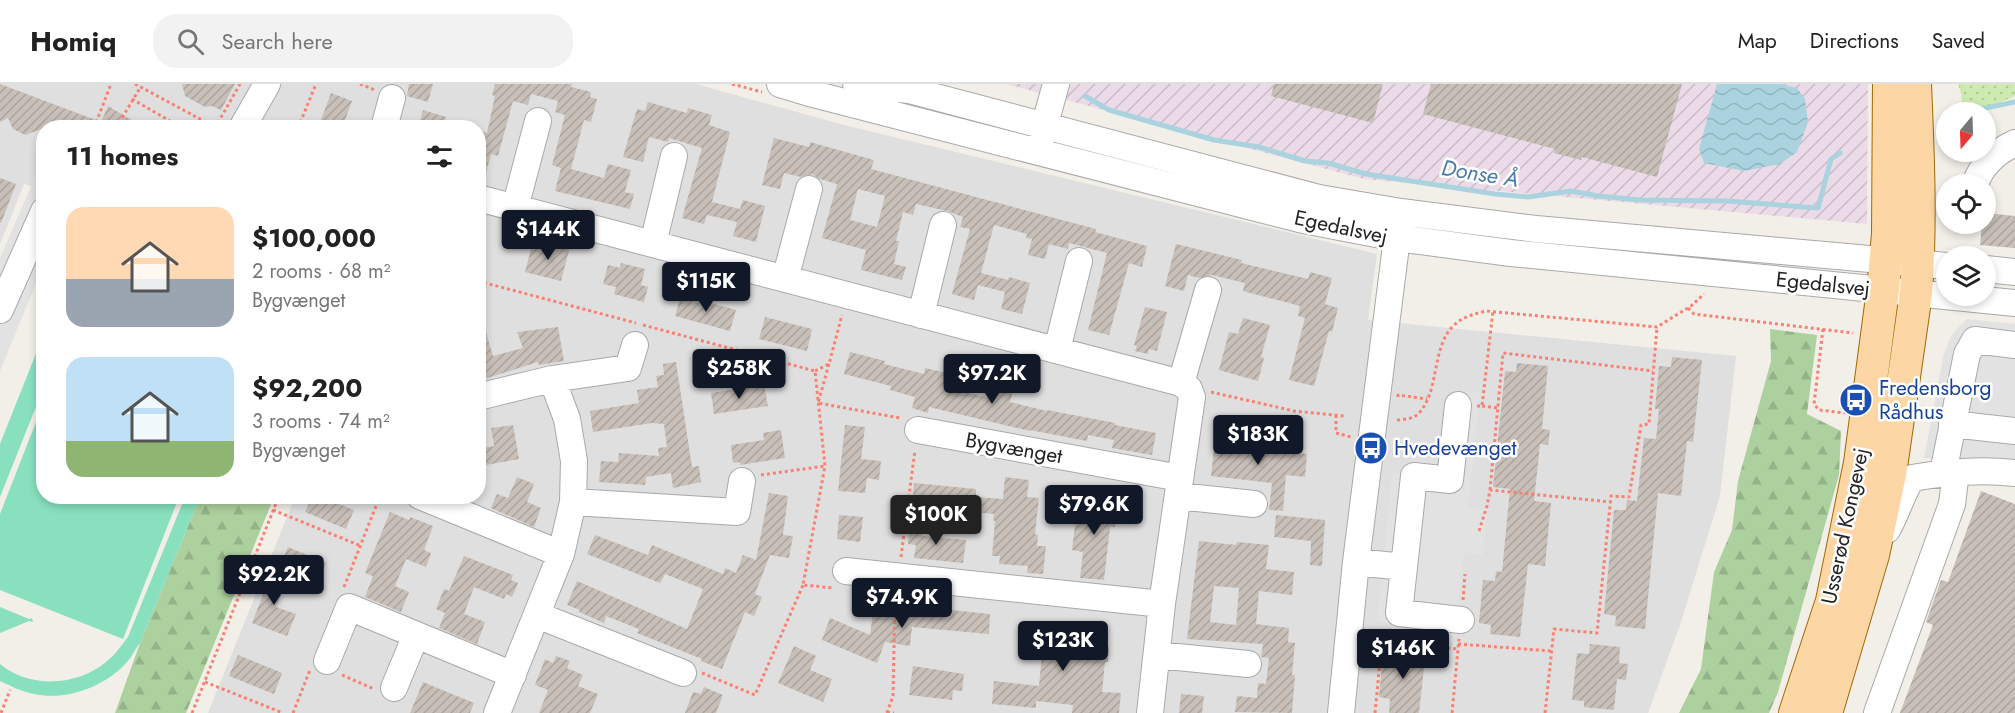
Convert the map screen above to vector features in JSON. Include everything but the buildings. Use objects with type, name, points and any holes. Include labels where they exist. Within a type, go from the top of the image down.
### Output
[{"type":"main road","name":"Usserød Kongevej","points":[[1795,713],[1832,601],[1860,464],[1888,234],[1889,84]]},
{"type":"main road","name":"Usserød Kongevej","points":[[1826,713],[1873,555],[1927,274],[1915,84]]},
{"type":"street","points":[[247,120],[267,84]]},
{"type":"street","name":"Egedalsvej","points":[[780,84],[857,95],[1038,152],[1303,220],[1397,238],[1511,253],[1720,274],[1927,274],[2015,303]]},
{"type":"street","points":[[1038,152],[1056,84]]},
{"type":"street","name":"Egedalsvej","points":[[857,95],[909,90],[1319,198],[1401,212],[1884,275]]},
{"type":"street","points":[[384,120],[386,95]]},
{"type":"street","points":[[515,208],[538,121]]},
{"type":"street","points":[[1981,174],[1987,163],[1999,151],[2015,143]]},
{"type":"street","points":[[653,244],[674,156]]},
{"type":"street","points":[[785,279],[808,189]]},
{"type":"street","points":[[486,200],[1057,350],[1185,386],[1192,397],[1162,604],[1150,713]]},
{"type":"street","points":[[1341,713],[1356,562],[1401,212]]},
{"type":"street","points":[[921,315],[943,225]]},
{"type":"street","points":[[0,310],[36,229]]},
{"type":"street","points":[[1057,350],[1079,261]]},
{"type":"street","points":[[1996,270],[2015,272]]},
{"type":"street","points":[[1185,386],[1208,290]]},
{"type":"street","points":[[1876,713],[1952,504],[1949,472],[1952,424],[1967,354],[1975,340],[2015,345]]},
{"type":"street","points":[[486,395],[552,379],[628,368],[634,345]]},
{"type":"street","points":[[497,713],[561,554],[573,502],[574,461],[567,419],[552,379]]},
{"type":"street","points":[[1459,638],[1399,613],[1414,476],[1450,480],[1470,406]]},
{"type":"street","points":[[1952,424],[2015,431]]},
{"type":"street","name":"Bygvænget","points":[[918,430],[1254,504]]},
{"type":"street","points":[[1873,555],[1894,518],[1903,492],[1912,478],[1949,472],[2015,473]]},
{"type":"street","points":[[573,502],[737,512],[742,481]]},
{"type":"street","points":[[439,504],[561,554]]},
{"type":"street","points":[[1356,562],[1404,567]]},
{"type":"street","points":[[842,579],[898,576],[1162,604]]},
{"type":"street","points":[[327,661],[349,607],[513,675]]},
{"type":"street","points":[[537,615],[683,674]]},
{"type":"street","points":[[394,688],[416,635]]},
{"type":"street","points":[[1156,655],[1248,664]]},
{"type":"path","points":[[97,120],[111,84]]},
{"type":"path","points":[[135,84],[202,120]]},
{"type":"path","points":[[219,120],[240,84]]},
{"type":"path","points":[[301,120],[316,84]]},
{"type":"path","points":[[360,84],[386,95]]},
{"type":"path","points":[[120,120],[140,87]]},
{"type":"path","points":[[132,99],[168,120]]},
{"type":"path","points":[[1397,420],[1410,419],[1419,414],[1427,399],[1444,341],[1452,327],[1466,317],[1493,311],[1657,327],[1688,308],[1707,292],[1720,274]]},
{"type":"path","points":[[486,283],[815,371],[829,364]]},
{"type":"path","points":[[818,403],[847,295]]},
{"type":"path","points":[[1688,308],[1695,314],[1877,336]]},
{"type":"path","points":[[1493,311],[1470,406],[1498,408]]},
{"type":"path","points":[[1545,713],[1554,629],[1597,633],[1611,496],[1629,497],[1641,425],[1649,424],[1657,327]]},
{"type":"path","points":[[1823,329],[1814,404],[1819,410],[1866,415]]},
{"type":"path","points":[[1479,531],[1488,506],[1503,353],[1653,371]]},
{"type":"path","points":[[683,674],[691,669],[755,695],[804,585],[825,466],[815,371]]},
{"type":"path","points":[[1185,386],[1294,411],[1344,416]]},
{"type":"path","points":[[1401,396],[1427,399]]},
{"type":"path","points":[[818,403],[909,420],[918,430],[895,594],[893,696],[887,712],[894,713]]},
{"type":"path","points":[[1336,415],[1336,433],[1348,436]]},
{"type":"path","points":[[742,481],[757,475],[825,466]]},
{"type":"path","points":[[1490,490],[1611,502]]},
{"type":"path","points":[[192,713],[276,504]]},
{"type":"path","points":[[349,607],[342,592],[377,504]]},
{"type":"path","points":[[273,510],[361,546]]},
{"type":"path","points":[[1452,713],[1465,574]]},
{"type":"path","points":[[804,585],[842,579]]},
{"type":"path","points":[[1375,713],[1382,641],[1459,638],[1551,651]]},
{"type":"path","points":[[205,682],[283,713]]},
{"type":"path","points":[[1,713],[10,690]]},
{"type":"shaded area","points":[[0,84],[696,84],[840,124],[1377,254],[1368,320],[1736,356],[1720,496],[1680,625],[1648,713],[208,713],[292,504],[486,504],[486,120],[36,120],[36,188],[24,184],[0,244]]},
{"type":"shaded area","points":[[1006,84],[1868,84],[1867,224],[1364,179]]},
{"type":"shaded area","points":[[35,177],[36,283],[0,371],[0,258]]},
{"type":"shaded area","points":[[1967,319],[2015,324],[2015,466],[1924,458],[1944,353],[1952,334]]},
{"type":"shaded area","points":[[1453,390],[1480,393],[1468,508],[1487,510],[1483,555],[1464,553],[1454,643],[1391,636],[1392,623],[1377,622],[1392,473],[1411,474],[1413,460],[1445,464]]},
{"type":"green space","points":[[1958,84],[2015,84],[2015,96],[1996,104],[1996,102],[1962,102]]},
{"type":"green space","points":[[1770,329],[1817,335],[1807,414],[1841,431],[1839,475],[1778,692],[1769,713],[1679,713],[1701,669],[1714,572],[1732,530],[1738,481],[1771,361]]},
{"type":"green space","points":[[36,354],[36,407],[0,497],[0,444]]},
{"type":"green space","points":[[36,422],[36,504],[176,504],[123,639],[0,590],[0,514]]},
{"type":"green space","points":[[182,504],[197,504],[140,643],[118,671],[96,685],[72,694],[46,696],[17,689],[0,681],[0,664],[25,678],[39,681],[68,680],[81,676],[106,662],[128,637]]},
{"type":"green space","points":[[197,504],[271,504],[186,713],[115,713],[140,643]]},
{"type":"green space","points":[[0,607],[29,619],[32,618],[33,622],[29,621],[0,633]]},
{"type":"water","points":[[1717,84],[1782,84],[1797,88],[1805,99],[1808,122],[1797,152],[1780,164],[1744,171],[1704,163],[1699,149]]},
{"type":"waterway","name":"Donse Å","points":[[1085,96],[1109,110],[1214,140],[1259,147],[1305,161],[1328,163],[1366,174],[1528,197],[1571,191],[1641,200],[1727,201],[1818,208],[1831,159],[1840,153]]},
{"type":"waterway","name":"Donse Å","points":[[1996,106],[2015,102]]},
{"type":"place","name":"Fredensborg Rådhus","points":[[1856,400]]},
{"type":"place","name":"Hvedevænget","points":[[1371,448]]}]
